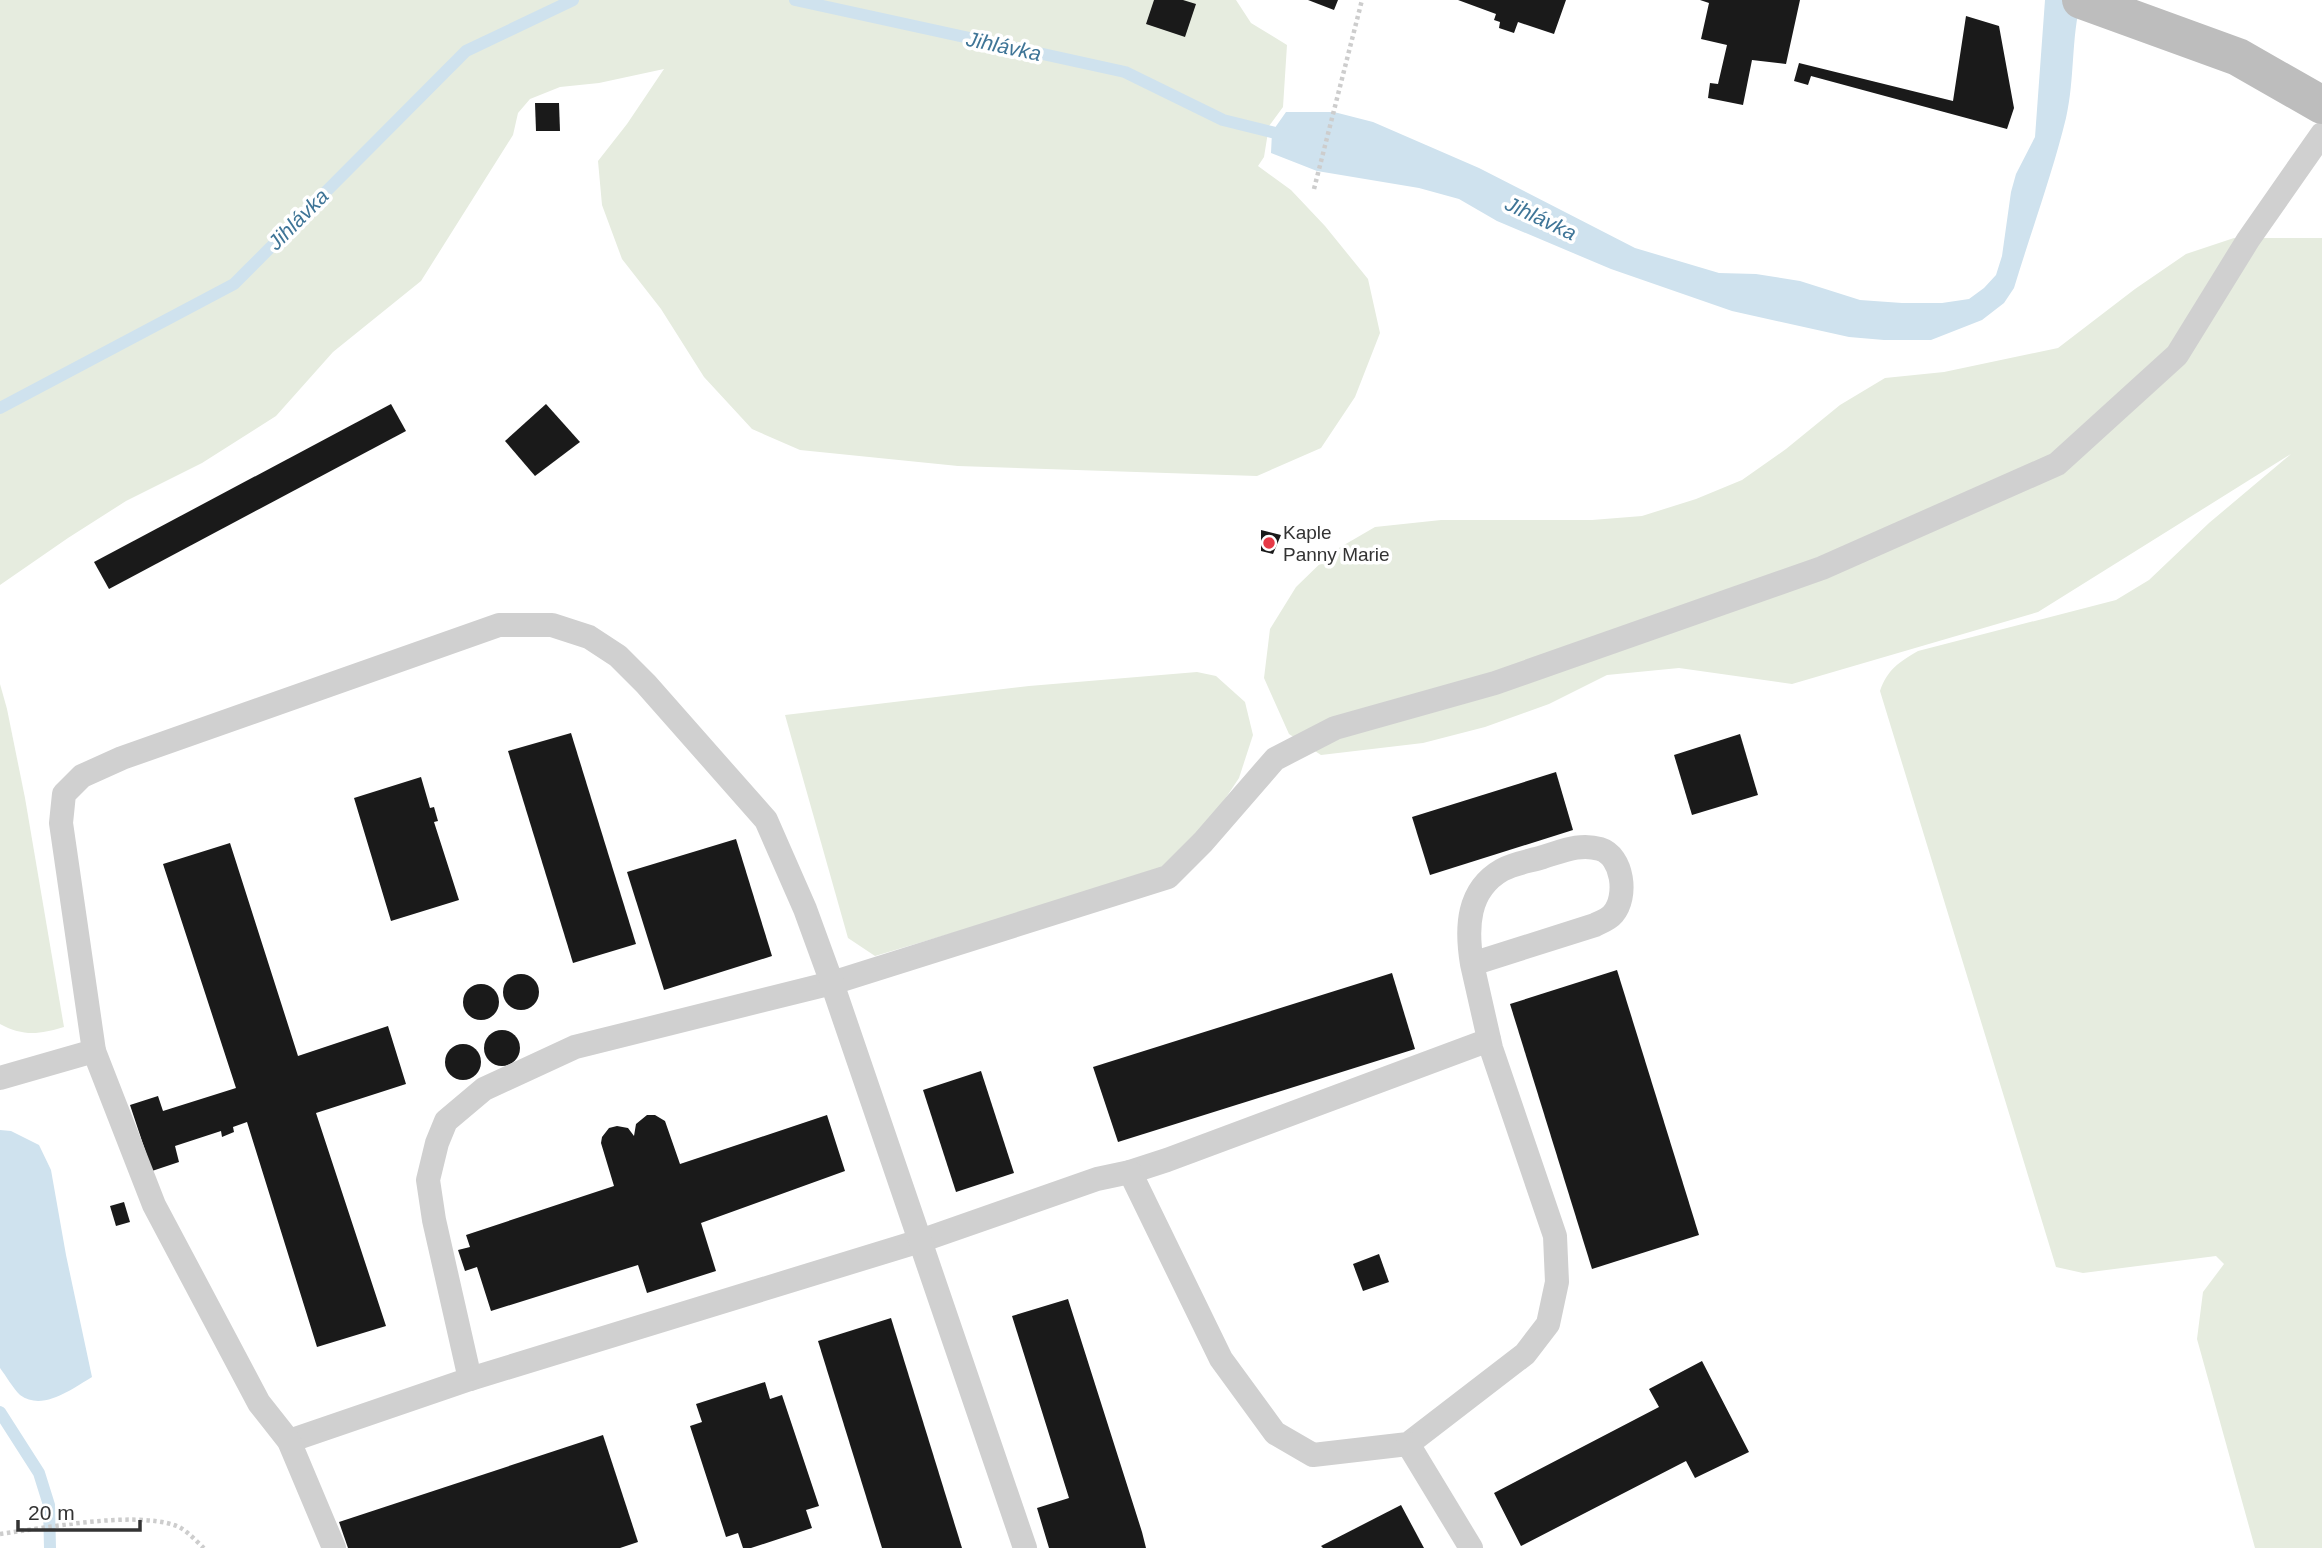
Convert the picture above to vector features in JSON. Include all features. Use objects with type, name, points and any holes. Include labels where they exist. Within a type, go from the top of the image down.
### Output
[{"type":"main road","points":[[2081,0],[2238,57],[2322,104]]},
{"type":"lane","points":[[470,1379],[434,1220],[428,1180],[437,1143],[446,1121],[484,1089],[575,1047],[832,983],[1168,877],[1203,842],[1275,760],[1335,728],[1495,683],[1822,568],[2057,464],[2177,355],[2248,240],[2322,134]]},
{"type":"lane","points":[[334,1548],[289,1441],[259,1403],[154,1205],[94,1051],[61,824],[64,794],[82,776],[122,758],[499,625],[552,625],[589,637],[618,656],[766,820],[805,909],[832,983],[1026,1548]]},
{"type":"lane","points":[[1130,1172],[1220,1359],[1275,1433],[1313,1455],[1408,1444],[1525,1354],[1548,1324],[1557,1282],[1555,1236],[1489,1040],[1472,964],[1469,947],[1471,909],[1479,889],[1503,869],[1584,845],[1604,850],[1616,862],[1621,900],[1613,915],[1595,925],[1472,964]]},
{"type":"lane","points":[[289,1441],[470,1379],[920,1241],[1097,1179],[1167,1160],[1489,1040]]},
{"type":"lane","points":[[0,1078],[94,1051]]},
{"type":"lane","points":[[1408,1444],[1471,1548]]},
{"type":"path","points":[[1314,189],[1362,0]]},
{"type":"path","points":[[0,1534],[144,1520],[176,1525],[204,1548]]},
{"type":"shaded area","points":[[0,0],[1236,0],[1251,23],[1287,45],[1283,107],[1269,126],[1264,157],[1258,166],[1291,190],[1325,226],[1368,279],[1380,333],[1355,397],[1321,448],[1257,476],[958,466],[800,450],[752,429],[704,377],[661,309],[622,259],[602,205],[598,161],[664,69],[599,83],[560,87],[530,99],[518,113],[513,135],[421,281],[333,352],[276,416],[202,463],[126,501],[0,585]]},
{"type":"shaded area","points":[[2234,238],[2322,238],[2322,1548],[2255,1548],[2197,1339],[2203,1292],[2224,1264],[2216,1256],[2083,1273],[2056,1267],[1880,691],[1894,667],[1918,651],[2116,600],[2149,580],[2209,523],[2291,454],[2038,612],[1792,684],[1679,668],[1607,675],[1549,704],[1485,727],[1423,743],[1321,755],[1289,734],[1264,678],[1270,629],[1296,587],[1332,552],[1375,527],[1441,520],[1592,520],[1642,516],[1696,499],[1742,480],[1786,449],[1840,405],[1885,378],[1944,372],[2058,348],[2186,254]]},
{"type":"shaded area","points":[[1197,672],[1216,676],[1245,702],[1253,735],[1239,778],[1203,832],[1161,871],[875,956],[848,938],[785,715],[1029,686]]},
{"type":"shaded area","points":[[0,684],[25,798],[64,1027],[40,1033],[24,1033],[0,1024]]},
{"type":"water","points":[[2045,0],[2081,0],[2066,118],[2014,288],[2004,303],[1982,320],[1931,340],[1849,337],[1732,311],[1611,269],[1497,221],[1459,199],[1419,188],[1317,171],[1271,153],[1272,132],[1286,112],[1334,112],[1373,122],[1479,168],[1635,248],[1719,273],[1756,274],[1800,281],[1860,300],[1942,303],[1969,299],[1996,275],[2002,256],[2016,174],[2035,137]]},
{"type":"water","points":[[0,1130],[11,1131],[39,1145],[51,1170],[92,1377],[48,1400],[29,1400],[20,1395],[0,1368]]},
{"type":"building","points":[[1154,0],[1183,0],[1196,4],[1185,37],[1146,24]]},
{"type":"building","points":[[1308,0],[1338,0],[1334,10]]},
{"type":"building","points":[[1458,0],[1566,0],[1554,34],[1518,22],[1514,33],[1499,28],[1500,22],[1494,20],[1496,14]]},
{"type":"building","points":[[1700,0],[1800,0],[1786,64],[1752,60],[1743,105],[1708,98],[1710,83],[1718,84],[1727,45],[1701,39],[1709,3]]},
{"type":"building","points":[[1966,16],[1999,26],[2014,108],[2007,129],[1811,76],[1808,85],[1794,81],[1799,63],[1953,101]]},
{"type":"building","points":[[535,103],[559,103],[560,131],[536,131]]},
{"type":"building","points":[[391,404],[406,431],[109,589],[94,562]]},
{"type":"building","points":[[546,404],[580,442],[535,476],[505,441]]},
{"type":"building","name":"Kaple Panny Marie","points":[[1261,530],[1281,535],[1273,554],[1261,551]]},
{"type":"building","points":[[571,733],[636,944],[573,963],[508,751]]},
{"type":"building","points":[[1740,734],[1758,795],[1692,815],[1674,755]]},
{"type":"building","points":[[1556,772],[1573,830],[1430,875],[1412,817]]},
{"type":"building","points":[[421,777],[430,808],[434,807],[438,821],[434,822],[459,900],[391,921],[354,798]]},
{"type":"building","points":[[736,839],[772,956],[664,990],[627,872]]},
{"type":"building","points":[[230,843],[298,1056],[388,1026],[406,1084],[316,1113],[386,1326],[317,1347],[247,1122],[233,1127],[234,1132],[222,1137],[221,1131],[175,1146],[179,1162],[152,1171],[130,1105],[158,1096],[163,1111],[236,1088],[163,864]]},
{"type":"building","points":[[1617,970],[1699,1235],[1592,1269],[1510,1004]]},
{"type":"building","points":[[1392,973],[1415,1049],[1118,1142],[1093,1067]]},
{"type":"building","points":[[521,974],[533,980],[539,992],[533,1004],[521,1010],[509,1004],[503,992],[509,980]]},
{"type":"building","points":[[481,984],[493,990],[499,1002],[493,1014],[481,1020],[469,1014],[463,1002],[469,990]]},
{"type":"building","points":[[502,1030],[514,1036],[520,1048],[514,1060],[502,1066],[490,1060],[484,1048],[490,1036]]},
{"type":"building","points":[[463,1044],[475,1050],[481,1062],[475,1074],[463,1080],[451,1074],[445,1062],[451,1050]]},
{"type":"building","points":[[981,1071],[1014,1173],[956,1192],[923,1090]]},
{"type":"building","points":[[647,1115],[655,1115],[665,1121],[680,1164],[827,1115],[845,1171],[701,1223],[716,1271],[647,1293],[638,1265],[491,1311],[477,1267],[465,1271],[458,1250],[470,1247],[466,1235],[614,1186],[601,1143],[602,1137],[609,1128],[617,1126],[628,1128],[634,1136],[636,1124]]},
{"type":"building","points":[[124,1202],[130,1222],[116,1226],[110,1206]]},
{"type":"building","points":[[1379,1254],[1389,1282],[1363,1291],[1353,1264]]},
{"type":"building","points":[[1068,1299],[1146,1548],[1049,1548],[1037,1508],[1069,1498],[1012,1316]]},
{"type":"building","points":[[891,1318],[962,1548],[882,1548],[818,1341]]},
{"type":"building","points":[[1702,1361],[1749,1452],[1695,1478],[1686,1461],[1521,1546],[1494,1493],[1659,1407],[1649,1389]]},
{"type":"building","points":[[765,1382],[770,1399],[782,1395],[819,1506],[806,1510],[812,1528],[751,1548],[743,1548],[738,1533],[726,1537],[690,1426],[702,1422],[696,1404]]},
{"type":"building","points":[[603,1435],[638,1542],[620,1548],[348,1548],[339,1522]]},
{"type":"building","points":[[1401,1505],[1424,1548],[1321,1546]]},
{"type":"waterway","name":"Jihlávka","points":[[0,408],[234,284],[466,51],[573,0]]},
{"type":"waterway","name":"Jihlávka","points":[[795,0],[1125,72],[1223,120],[1288,136]]},
{"type":"waterway","points":[[0,1412],[39,1473],[49,1505],[50,1548]]},
{"type":"place","name":"Kaple Panny Marie","points":[[1269,543]]}]
